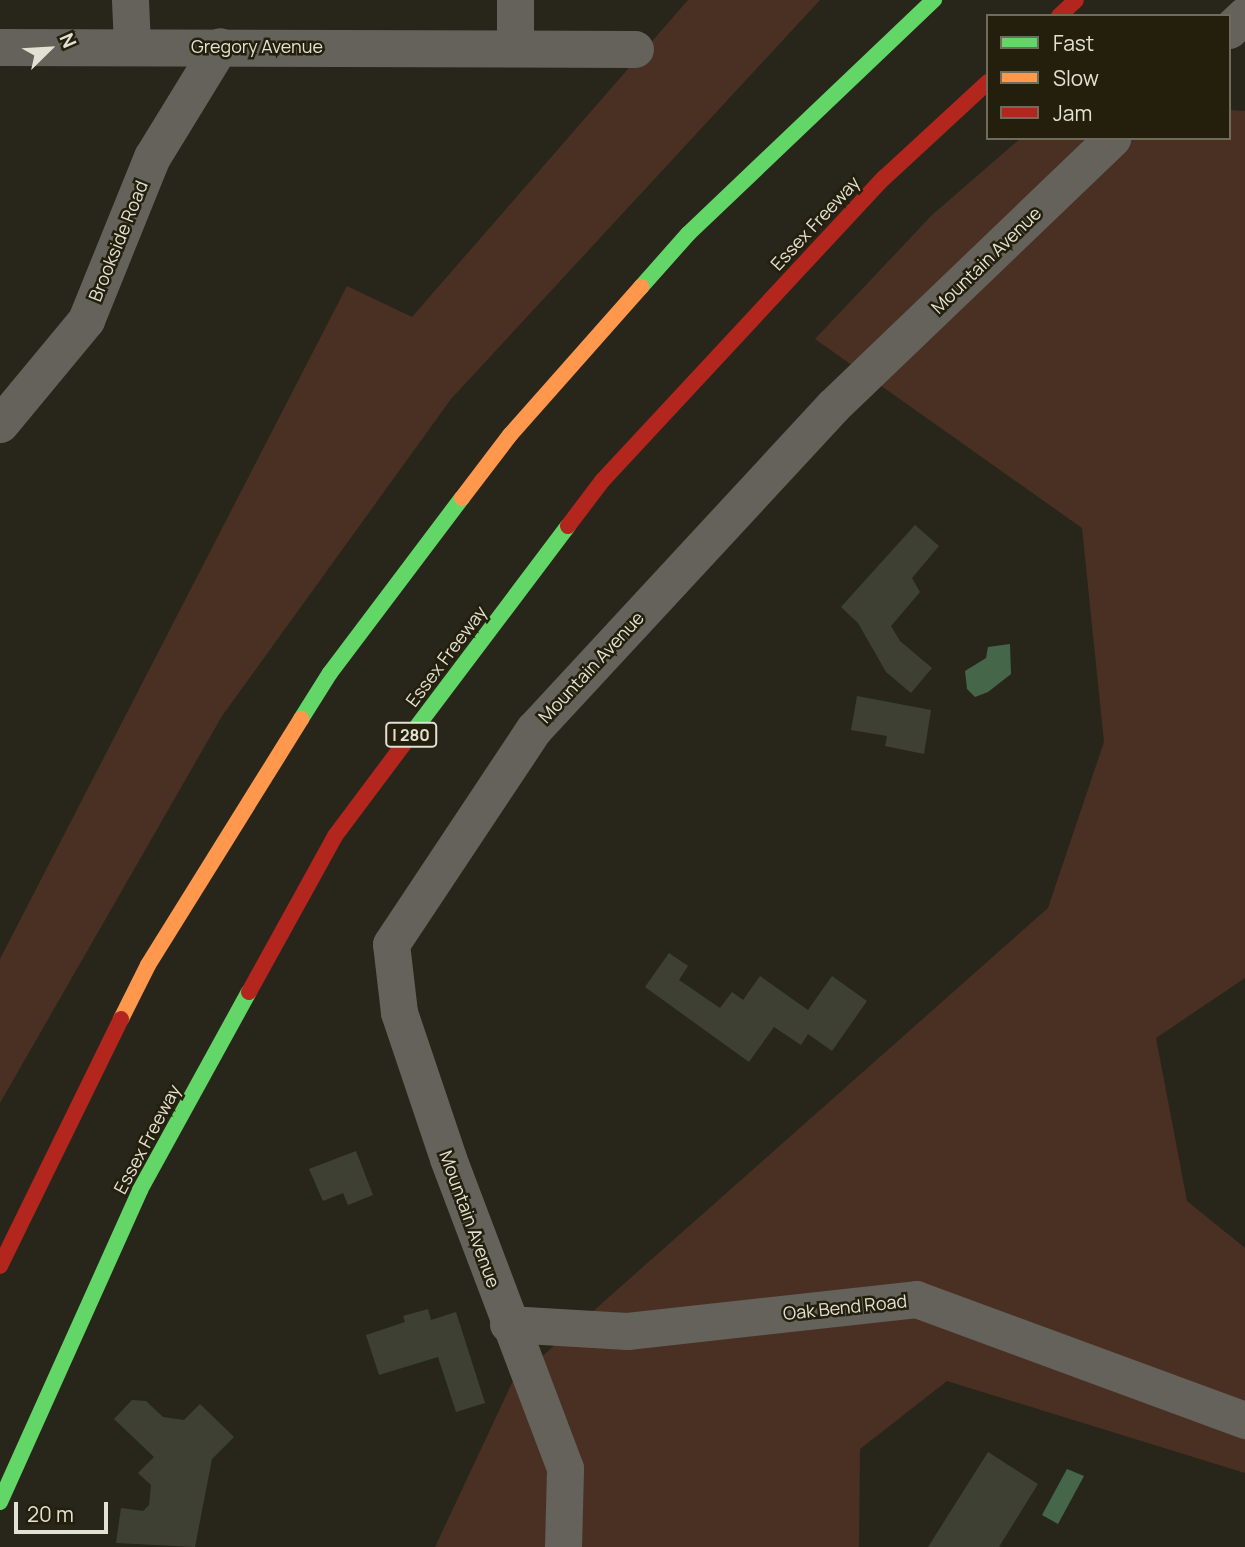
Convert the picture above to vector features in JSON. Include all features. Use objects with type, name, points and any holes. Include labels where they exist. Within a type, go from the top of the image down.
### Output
[{"type":"highway","points":[[0,1266],[148,965],[330,673],[510,435],[688,234],[934,0]]},
{"type":"highway","points":[[1061,14],[1076,0]]},
{"type":"highway","name":"Essex Freeway","points":[[0,1502],[140,1190],[335,836],[601,481],[884,178],[986,84]]},
{"type":"street","points":[[130,0],[132,46]]},
{"type":"street","points":[[515,0],[515,48]]},
{"type":"street","points":[[1231,28],[1245,15]]},
{"type":"street","name":"Brookside Road","points":[[0,425],[86,320],[152,157],[220,46]]},
{"type":"street","name":"Gregory Avenue","points":[[0,47],[635,49]]},
{"type":"street","name":"Mountain Avenue","points":[[563,1547],[565,1468],[508,1324],[399,1012],[391,944],[534,729],[833,406],[1110,140]]},
{"type":"street","name":"Oak Bend Road","points":[[508,1324],[627,1331],[916,1299],[1245,1420]]},
{"type":"shaded area","points":[[688,0],[820,0],[451,399],[222,716],[0,1103],[0,959],[347,286],[412,317]]},
{"type":"shaded area","points":[[1231,110],[1245,111],[1245,978],[1156,1038],[1187,1201],[1245,1248],[1245,1473],[947,1381],[860,1449],[859,1547],[435,1547],[512,1383],[1048,908],[1104,742],[1082,528],[815,339],[932,215],[1019,140],[1231,140]]},
{"type":"shaded area","points":[[1010,644],[1011,674],[988,692],[975,697],[967,689],[965,671],[986,658],[988,647]]},
{"type":"shaded area","points":[[1067,1469],[1084,1476],[1058,1524],[1042,1515]]},
{"type":"building","points":[[915,525],[939,546],[912,578],[920,592],[891,626],[900,641],[932,668],[911,693],[886,672],[858,623],[841,607]]},
{"type":"building","points":[[857,696],[931,710],[924,754],[885,746],[887,736],[851,730]]},
{"type":"building","points":[[669,953],[688,966],[679,980],[720,1008],[732,992],[743,1000],[760,976],[808,1010],[832,976],[867,1001],[832,1051],[808,1034],[801,1045],[774,1027],[749,1062],[645,987]]},
{"type":"building","points":[[356,1151],[373,1195],[348,1205],[343,1193],[323,1201],[309,1169]]},
{"type":"building","points":[[428,1309],[431,1320],[456,1312],[485,1403],[456,1412],[438,1357],[379,1375],[366,1335],[405,1322],[403,1316]]},
{"type":"building","points":[[132,1400],[146,1401],[163,1417],[184,1420],[200,1404],[234,1437],[212,1459],[195,1547],[116,1543],[121,1508],[143,1511],[149,1505],[151,1485],[138,1473],[154,1457],[114,1419]]},
{"type":"building","points":[[988,1452],[1038,1484],[999,1547],[928,1547]]},
{"type":"traffic: fast","points":[[641,287],[688,234],[934,0]]},
{"type":"traffic: fast","points":[[301,719],[330,673],[462,498]]},
{"type":"traffic: fast","points":[[409,737],[568,526]]},
{"type":"traffic: fast","points":[[0,1502],[140,1190],[249,992]]},
{"type":"traffic: slow","points":[[462,498],[510,435],[641,287]]},
{"type":"traffic: slow","points":[[121,1019],[148,965],[301,719]]},
{"type":"traffic: jam","points":[[1061,14],[1076,0]]},
{"type":"traffic: jam","points":[[568,526],[602,481],[884,178],[986,84]]},
{"type":"traffic: jam","points":[[249,992],[335,836],[409,737]]},
{"type":"traffic: jam","points":[[0,1266],[121,1019]]}]
